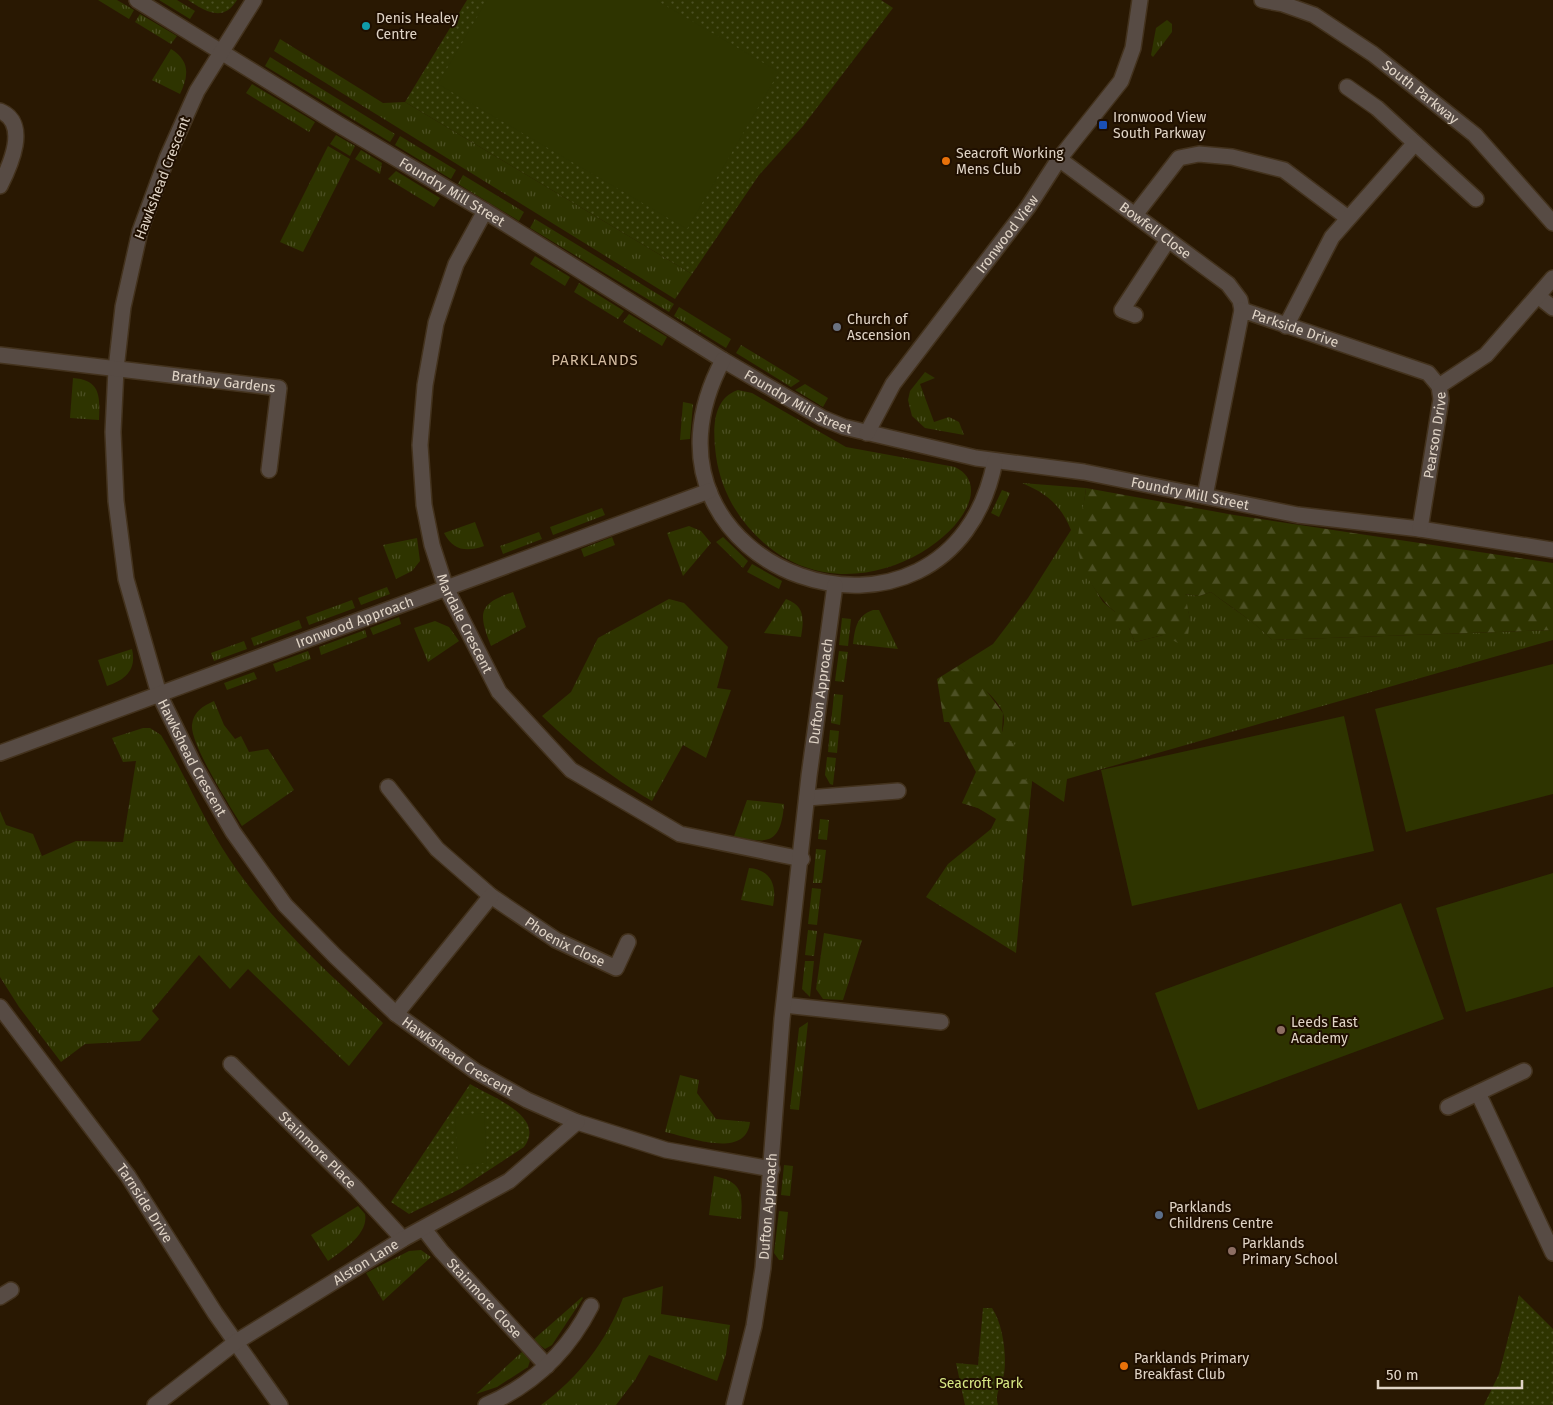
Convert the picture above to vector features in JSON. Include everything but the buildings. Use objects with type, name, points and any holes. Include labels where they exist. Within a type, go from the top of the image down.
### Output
[{"type":"street","name":"Foundry Mill Street","points":[[137,0],[221,50],[338,124],[485,211],[723,360],[822,418],[867,433],[995,461],[1084,472],[1298,515],[1420,529],[1553,550]]},
{"type":"street","name":"Hawkshead Crescent","points":[[254,0],[197,91],[178,133],[140,231],[123,307],[116,369],[113,432],[116,502],[126,579],[159,694],[194,765],[233,832],[285,905],[396,1014],[475,1071],[527,1100],[577,1122],[666,1150],[772,1169]]},
{"type":"street","name":"Ironwood View","points":[[867,433],[893,384],[1028,206],[1059,160],[1121,81],[1133,48],[1140,0]]},
{"type":"street","name":"South Parkway","points":[[1262,0],[1283,4],[1314,15],[1373,54],[1475,135],[1553,223]]},
{"type":"street","points":[[1347,87],[1377,108],[1476,199]]},
{"type":"street","points":[[0,112],[14,124],[17,139],[0,186]]},
{"type":"street","points":[[1286,326],[1332,237],[1415,143]]},
{"type":"street","points":[[1135,215],[1178,158],[1199,154],[1232,157],[1284,170],[1348,218]]},
{"type":"street","name":"Bowfell Close","points":[[1059,160],[1228,284],[1240,300],[1242,310]]},
{"type":"street","name":"Mardale Crescent","points":[[485,211],[456,264],[436,323],[425,385],[420,445],[424,505],[432,545],[446,588],[499,692],[571,770],[680,834],[802,859]]},
{"type":"street","points":[[1134,315],[1122,310],[1168,240]]},
{"type":"street","name":"Pearson Drive","points":[[1420,529],[1441,399],[1439,386],[1486,355],[1553,278]]},
{"type":"street","points":[[1538,296],[1553,308]]},
{"type":"street","name":"Parkside Drive","points":[[1205,496],[1242,310],[1428,373],[1439,386]]},
{"type":"street","points":[[0,355],[116,369]]},
{"type":"street","points":[[723,360],[709,389],[702,418],[701,457],[709,490],[733,530],[755,552],[795,575],[835,585],[855,586],[886,582],[915,572],[941,555],[972,520],[987,492],[995,461]]},
{"type":"street","name":"Brathay Gardens","points":[[116,369],[279,388],[269,470]]},
{"type":"street","name":"Ironwood Approach","points":[[0,753],[709,490]]},
{"type":"street","name":"Dufton Approach","points":[[734,1405],[757,1307],[772,1169],[784,1005],[802,859],[807,798],[835,585]]},
{"type":"street","name":"Phoenix Close","points":[[388,787],[437,849],[491,896],[556,940],[616,968],[628,942]]},
{"type":"street","points":[[807,798],[898,791]]},
{"type":"street","points":[[396,1014],[491,896]]},
{"type":"street","points":[[784,1005],[941,1022]]},
{"type":"street","name":"Tarnside Drive","points":[[0,1007],[128,1176],[236,1342],[280,1405]]},
{"type":"street","name":"Stainmore Place","points":[[231,1064],[356,1188],[403,1239]]},
{"type":"street","points":[[1448,1106],[1524,1071]]},
{"type":"street","points":[[1478,1092],[1553,1253]]},
{"type":"street","name":"Alston Lane","points":[[155,1405],[236,1342],[403,1239],[509,1181],[577,1122]]},
{"type":"street","name":"Stainmore Close","points":[[424,1229],[440,1251],[547,1366]]},
{"type":"street","points":[[486,1405],[512,1392],[547,1366],[574,1335],[591,1306]]},
{"type":"green space","points":[[98,0],[117,0],[134,10],[129,19]]},
{"type":"green space","points":[[159,0],[177,0],[195,11],[190,19]]},
{"type":"green space","points":[[188,0],[237,0],[226,11],[214,13]]},
{"type":"green space","points":[[467,0],[881,0],[893,8],[803,126],[759,175],[692,274],[405,102]]},
{"type":"green space","points":[[487,0],[656,0],[779,72],[687,229],[438,84]]},
{"type":"green space","points":[[140,14],[177,36],[171,44],[135,22]]},
{"type":"green space","points":[[1167,20],[1172,24],[1172,32],[1153,57],[1151,55],[1156,28]]},
{"type":"green space","points":[[280,39],[383,103],[405,102],[692,274],[675,299],[274,51]]},
{"type":"green space","points":[[171,49],[182,58],[186,69],[185,81],[180,94],[152,80]]},
{"type":"green space","points":[[270,57],[395,134],[390,142],[265,66]]},
{"type":"green space","points":[[252,84],[315,122],[309,132],[246,93]]},
{"type":"green space","points":[[336,135],[355,146],[350,156],[330,144]]},
{"type":"green space","points":[[400,136],[456,170],[451,179],[395,145]]},
{"type":"green space","points":[[328,146],[350,159],[303,252],[280,242]]},
{"type":"green space","points":[[361,150],[382,163],[380,174],[355,159]]},
{"type":"green space","points":[[396,171],[440,198],[434,207],[388,179]]},
{"type":"green space","points":[[463,175],[524,212],[519,221],[458,184]]},
{"type":"green space","points":[[535,219],[674,304],[669,312],[530,228]]},
{"type":"green space","points":[[535,256],[570,277],[565,286],[530,264]]},
{"type":"green space","points":[[579,283],[624,311],[618,319],[574,292]]},
{"type":"green space","points":[[679,307],[731,339],[726,348],[674,316]]},
{"type":"green space","points":[[629,314],[667,337],[662,346],[623,322]]},
{"type":"green space","points":[[741,345],[800,381],[791,387],[736,353]]},
{"type":"green space","points":[[925,372],[935,378],[920,384],[934,422],[949,417],[959,422],[964,435],[925,428],[912,416],[908,400],[910,391]]},
{"type":"green space","points":[[73,378],[82,379],[94,386],[99,397],[99,420],[70,418]]},
{"type":"green space","points":[[805,384],[828,398],[823,407],[795,390]]},
{"type":"green space","points":[[738,390],[752,393],[846,447],[955,467],[970,483],[968,505],[951,529],[924,551],[888,567],[847,574],[805,567],[764,543],[746,525],[732,504],[722,481],[718,469],[714,437],[716,417],[723,401],[729,394]]},
{"type":"green space","points":[[683,402],[693,404],[690,439],[680,440]]},
{"type":"green space","points":[[1022,483],[1086,488],[1078,547],[1090,581],[1103,602],[1129,628],[1135,642],[1163,635],[1190,619],[1184,594],[1199,596],[1211,592],[1272,640],[1553,630],[1553,640],[1067,779],[1064,802],[1032,781],[1016,953],[926,897],[948,864],[991,829],[996,819],[978,808],[962,803],[983,773],[997,747],[1004,723],[1003,713],[990,694],[958,666],[993,644],[1028,598],[1071,530],[1067,521],[1052,501]]},
{"type":"green space","points":[[1086,488],[1234,515],[1553,563],[1553,630],[1272,640],[1211,592],[1199,596],[1185,594],[1190,619],[1188,636],[1178,643],[1163,635],[1135,642],[1129,628],[1115,623],[1115,612],[1102,599],[1090,582],[1079,555],[1078,539]]},
{"type":"green space","points":[[1002,490],[1010,493],[999,517],[991,513]]},
{"type":"green space","points":[[602,508],[605,515],[553,535],[550,527]]},
{"type":"green space","points":[[475,522],[484,546],[472,549],[456,547],[444,533]]},
{"type":"green space","points":[[689,526],[701,531],[711,543],[683,576],[667,533]]},
{"type":"green space","points":[[539,532],[542,539],[503,554],[500,546]]},
{"type":"green space","points":[[612,537],[615,545],[584,557],[581,549]]},
{"type":"green space","points":[[723,537],[748,561],[743,568],[716,542]]},
{"type":"green space","points":[[417,538],[420,561],[412,571],[396,579],[383,545]]},
{"type":"green space","points":[[752,564],[782,581],[779,589],[747,572]]},
{"type":"green space","points":[[387,587],[390,594],[361,605],[358,598]]},
{"type":"green space","points":[[513,592],[526,627],[491,646],[484,625],[484,611],[493,601]]},
{"type":"green space","points":[[669,599],[684,603],[728,647],[717,688],[731,690],[706,758],[683,745],[652,801],[621,782],[594,762],[542,716],[571,692],[598,638]]},
{"type":"green space","points":[[786,599],[797,605],[802,614],[801,637],[764,633]]},
{"type":"green space","points":[[352,600],[355,608],[309,625],[306,617]]},
{"type":"green space","points":[[873,610],[879,610],[898,649],[853,644],[857,624],[863,616]]},
{"type":"green space","points":[[399,617],[401,624],[373,635],[370,628]]},
{"type":"green space","points":[[842,618],[851,619],[848,646],[839,645]]},
{"type":"green space","points":[[299,620],[302,628],[254,646],[251,638]]},
{"type":"green space","points":[[435,621],[449,627],[459,641],[428,662],[414,628]]},
{"type":"green space","points":[[365,630],[367,637],[321,655],[319,647]]},
{"type":"green space","points":[[244,641],[247,649],[214,661],[211,653]]},
{"type":"green space","points":[[132,649],[133,663],[128,673],[119,681],[107,686],[98,660]]},
{"type":"green space","points":[[308,651],[311,659],[276,672],[273,664]]},
{"type":"green space","points":[[839,651],[848,652],[844,682],[835,681]]},
{"type":"green space","points":[[1553,664],[1553,794],[1406,832],[1375,709]]},
{"type":"green space","points":[[958,666],[982,685],[1003,713],[1002,733],[1016,746],[1018,779],[1032,780],[1027,827],[997,818],[978,808],[962,803],[976,772],[949,722],[944,722],[937,679]]},
{"type":"green space","points":[[254,672],[257,679],[227,690],[224,683]]},
{"type":"green space","points":[[834,694],[843,695],[840,725],[831,723]]},
{"type":"green space","points":[[214,701],[224,725],[235,739],[241,736],[249,752],[268,749],[294,790],[242,826],[204,761],[193,734],[194,716],[202,707]]},
{"type":"green space","points":[[1344,716],[1374,851],[1132,906],[1101,770]]},
{"type":"green space","points":[[143,728],[150,728],[161,735],[221,846],[256,895],[317,962],[383,1023],[349,1066],[248,969],[230,989],[199,955],[152,1011],[159,1019],[140,1041],[85,1044],[61,1062],[19,1007],[0,977],[0,811],[6,825],[33,834],[42,856],[76,841],[123,842],[136,761],[123,762],[112,738]]},
{"type":"green space","points":[[830,730],[839,731],[837,753],[828,752]]},
{"type":"green space","points":[[827,757],[836,758],[833,785],[830,784],[825,775]]},
{"type":"green space","points":[[747,800],[784,804],[780,827],[771,838],[756,840],[734,836]]},
{"type":"green space","points":[[820,819],[829,820],[827,840],[818,839]]},
{"type":"green space","points":[[816,849],[826,850],[822,883],[813,883]]},
{"type":"green space","points":[[749,868],[763,872],[771,880],[774,892],[773,906],[741,900]]},
{"type":"green space","points":[[1553,873],[1553,987],[1466,1012],[1436,908]]},
{"type":"green space","points":[[812,888],[821,889],[817,925],[808,924]]},
{"type":"green space","points":[[1401,903],[1444,1019],[1198,1110],[1155,993]]},
{"type":"green space","points":[[808,930],[817,931],[814,956],[805,955]]},
{"type":"green space","points":[[824,933],[862,940],[843,1000],[823,999],[816,989]]},
{"type":"green space","points":[[805,961],[814,961],[810,997],[802,989]]},
{"type":"green space","points":[[808,1022],[799,1110],[790,1109],[799,1028]]},
{"type":"green space","points":[[680,1075],[699,1080],[697,1093],[716,1119],[750,1122],[746,1134],[738,1140],[728,1143],[715,1143],[665,1132]]},
{"type":"green space","points":[[470,1084],[502,1101],[523,1117],[528,1126],[529,1136],[524,1147],[460,1189],[409,1214],[391,1202]]},
{"type":"green space","points":[[484,1113],[487,1163],[458,1165],[455,1115]]},
{"type":"green space","points":[[784,1165],[793,1166],[790,1196],[781,1195]]},
{"type":"green space","points":[[714,1176],[730,1181],[739,1190],[742,1202],[741,1219],[709,1215]]},
{"type":"green space","points":[[358,1206],[365,1214],[363,1228],[353,1241],[328,1261],[311,1235]]},
{"type":"green space","points":[[779,1211],[788,1212],[783,1260],[779,1260],[774,1253]]},
{"type":"green space","points":[[421,1250],[431,1257],[383,1301],[366,1273],[409,1251]]},
{"type":"green space","points":[[663,1286],[661,1314],[730,1325],[726,1354],[717,1381],[649,1355],[635,1380],[616,1405],[541,1405],[567,1383],[600,1344],[623,1298]]},
{"type":"green space","points":[[1519,1295],[1553,1329],[1553,1405],[1484,1405],[1499,1374]]},
{"type":"green space","points":[[582,1297],[552,1345],[545,1349],[533,1340]]},
{"type":"green space","name":"Seacroft Park","points":[[983,1308],[992,1308],[999,1323],[1004,1349],[1004,1374],[998,1393],[998,1405],[965,1405],[956,1363],[978,1365]]},
{"type":"green space","points":[[523,1351],[530,1361],[528,1367],[497,1387],[476,1394]]},
{"type":"place","name":"Denis Healey Centre","points":[[366,26]]},
{"type":"place","name":"Ironwood View South Parkway","points":[[1103,125]]},
{"type":"place","name":"Seacroft Working Mens Club","points":[[946,161]]},
{"type":"place","name":"Church of Ascension","points":[[837,327]]},
{"type":"place","name":"Leeds East Academy","points":[[1281,1030]]},
{"type":"place","name":"Parklands Childrens Centre","points":[[1159,1215]]},
{"type":"place","name":"Parklands Primary School","points":[[1232,1251]]},
{"type":"place","name":"Parklands Primary Breakfast Club","points":[[1124,1366]]},
{"type":"district","name":"PARKLANDS","points":[[595,360]]}]
